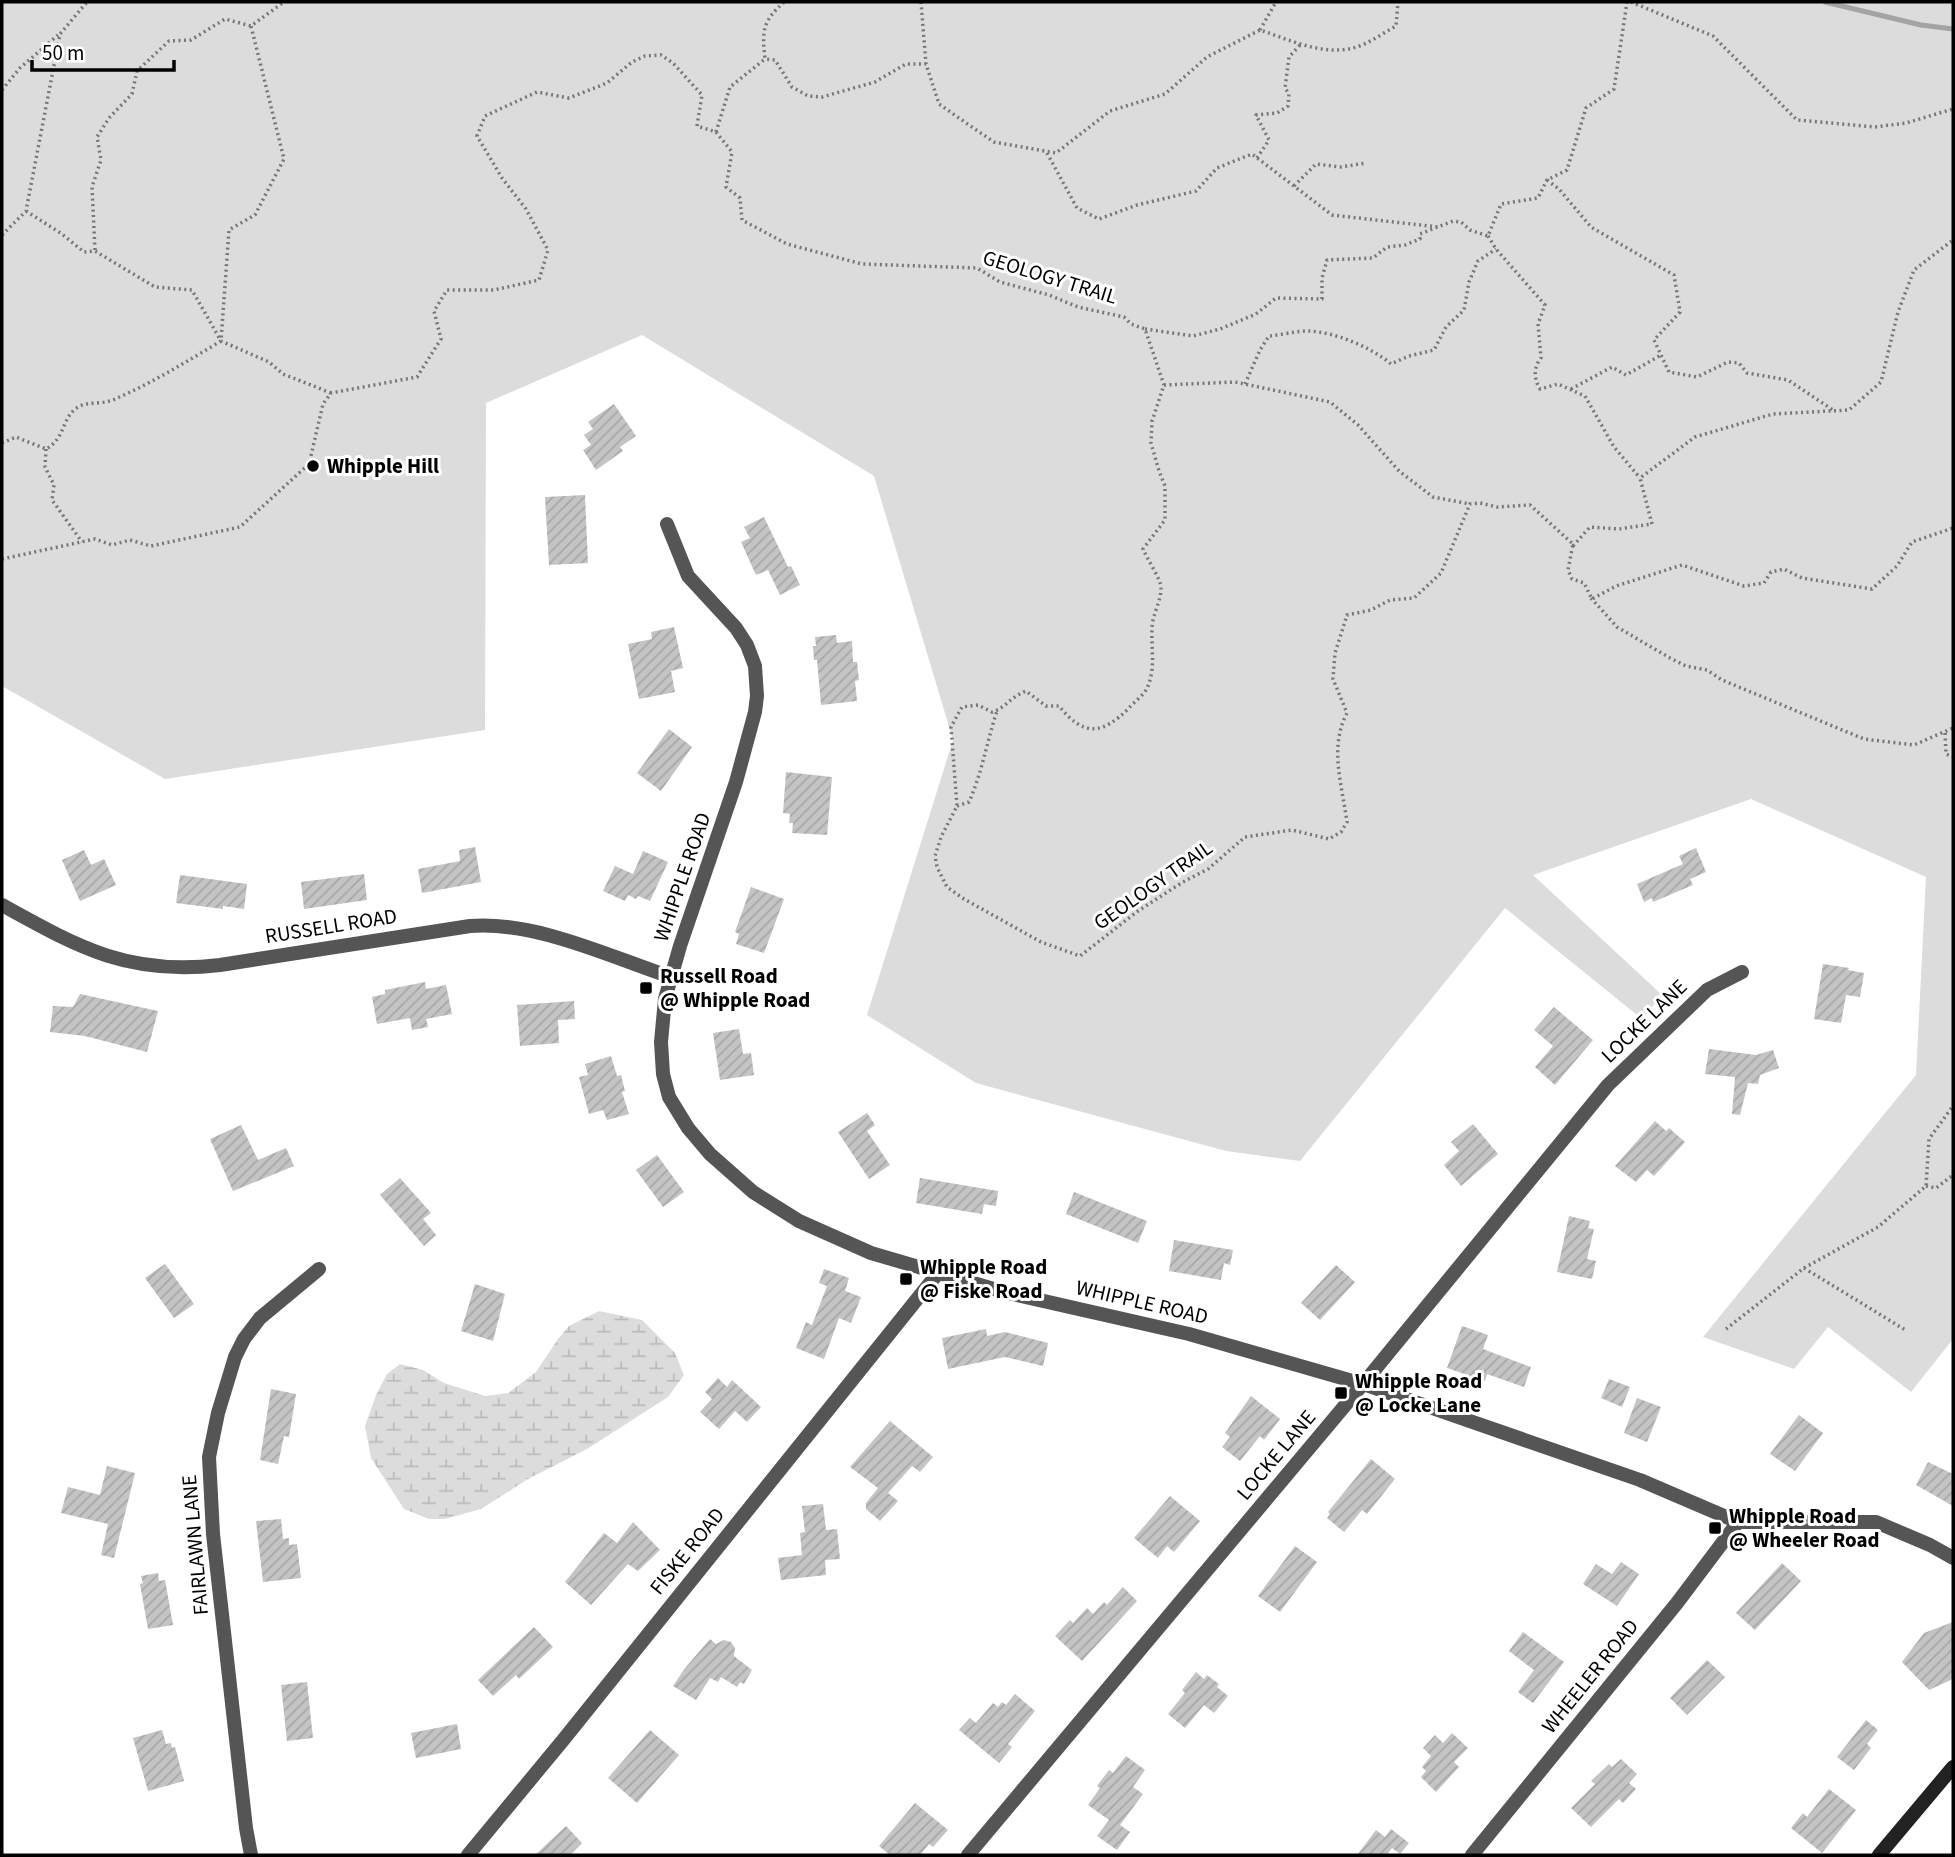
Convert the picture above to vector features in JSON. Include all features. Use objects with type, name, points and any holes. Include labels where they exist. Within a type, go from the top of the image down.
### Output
[{"type":"main road","points":[[1879,1855],[1953,1766]]},
{"type":"street","name":"WHIPPLE ROAD","points":[[667,524],[688,576],[736,628],[747,645],[755,666],[757,688],[755,712],[736,782],[671,977],[662,1024],[663,1074],[674,1106],[698,1142],[752,1192],[799,1221],[872,1253],[1004,1292],[1189,1334],[1363,1384],[1640,1480],[1738,1522],[1876,1522],[1953,1558]]},
{"type":"street","name":"RUSSELL ROAD","points":[[2,905],[84,948],[123,960],[159,966],[220,965],[470,926],[495,925],[531,929],[671,977]]},
{"type":"street","name":"LOCKE LANE","points":[[968,1855],[1363,1384],[1608,1084],[1707,990],[1742,972]]},
{"type":"street","name":"FAIRLAWN LANE","points":[[251,1855],[213,1534],[209,1457],[218,1413],[240,1346],[260,1318],[319,1269]]},
{"type":"street","name":"FISKE ROAD","points":[[468,1855],[938,1273]]},
{"type":"street","name":"WHEELER ROAD","points":[[1472,1855],[1677,1603],[1738,1522]]},
{"type":"path","points":[[2,90],[20,68],[60,34],[87,2]]},
{"type":"path","points":[[251,26],[285,2]]},
{"type":"path","points":[[765,60],[762,32],[771,14],[784,2]]},
{"type":"path","points":[[920,2],[926,64],[939,104],[994,142],[1056,153],[1110,111],[1166,94],[1207,57],[1260,30],[1276,2]]},
{"type":"path","points":[[1260,30],[1333,52],[1361,46],[1396,26],[1398,2]]},
{"type":"path","points":[[1488,236],[1501,204],[1538,198],[1547,180],[1567,170],[1586,108],[1614,89],[1629,2],[1713,36],[1797,120],[1875,127],[1906,124],[1953,109]]},
{"type":"path","points":[[95,251],[92,187],[101,160],[97,137],[109,118],[132,94],[137,71],[169,41],[191,40],[225,19],[251,26]]},
{"type":"path","points":[[221,341],[229,230],[255,215],[284,159],[251,26]]},
{"type":"path","points":[[2,235],[26,211],[60,34]]},
{"type":"path","points":[[1257,158],[1269,140],[1256,115],[1278,113],[1288,106],[1289,94],[1285,88],[1289,57],[1301,44]]},
{"type":"path","name":"GEOLOGY TRAIL","points":[[331,393],[417,377],[441,339],[434,311],[447,290],[494,290],[539,280],[548,250],[526,209],[502,178],[477,136],[485,116],[537,92],[569,98],[607,83],[632,62],[645,56],[661,55],[673,63],[702,95],[697,126],[716,132],[732,152],[726,187],[740,198],[742,220],[788,244],[862,264],[976,268],[1000,282],[1124,317],[1131,324],[1145,329],[1193,335],[1220,329],[1256,314],[1276,298],[1322,299],[1322,278],[1327,260],[1345,258],[1358,261],[1373,258],[1388,247],[1405,245],[1420,239],[1420,234],[1440,227]]},
{"type":"path","points":[[716,132],[730,87],[765,60],[775,60],[792,87],[808,96],[822,97],[875,82],[906,64],[926,64]]},
{"type":"path","points":[[1046,151],[1077,208],[1099,219],[1137,205],[1196,191],[1217,168],[1252,154],[1332,215],[1440,227],[1453,221],[1461,222],[1470,230],[1488,236],[1496,249],[1545,305],[1538,324],[1541,358],[1537,363],[1535,381],[1540,389],[1558,384],[1585,396],[1614,447],[1640,478],[1652,524],[1619,529],[1590,527],[1573,544],[1569,570],[1572,579],[1584,583],[1592,599],[1617,627],[1686,666],[1707,670],[1722,680],[1864,739],[1914,745],[1953,728]]},
{"type":"path","points":[[1294,186],[1316,164],[1341,167],[1366,163]]},
{"type":"path","points":[[1547,180],[1591,227],[1674,275],[1680,312],[1654,340],[1669,372],[1697,377],[1728,362],[1739,363],[1747,373],[1788,380],[1835,411]]},
{"type":"path","points":[[2,559],[96,539],[111,545],[130,540],[151,546],[240,527],[309,464],[323,404],[331,393],[283,374],[269,362],[221,341],[192,290],[156,287],[95,251],[84,252],[26,211]]},
{"type":"path","points":[[1640,478],[1695,437],[1773,414],[1849,410],[1881,382],[1898,312],[1914,270],[1953,240]]},
{"type":"path","points":[[1245,384],[1269,336],[1309,331],[1349,340],[1380,355],[1391,364],[1434,350],[1447,327],[1464,310],[1469,282],[1478,261],[1496,249]]},
{"type":"path","points":[[997,711],[978,782],[969,802],[957,806],[951,727],[962,707],[978,705],[992,712],[997,711],[1002,710],[1012,696],[1026,691],[1046,706],[1059,706],[1081,728],[1100,729],[1118,718],[1146,689],[1154,647],[1151,628],[1161,585],[1143,549],[1165,520],[1165,486],[1151,443],[1152,422],[1164,385],[1145,329]]},
{"type":"path","points":[[46,449],[56,443],[71,412],[82,404],[104,404],[146,386],[221,341]]},
{"type":"path","points":[[1571,389],[1612,367],[1626,375],[1661,355]]},
{"type":"path","points":[[1164,385],[1235,382],[1330,402],[1359,425],[1399,471],[1433,497],[1497,507],[1530,505],[1573,544]]},
{"type":"path","points":[[2,443],[16,437],[46,449]]},
{"type":"path","points":[[46,449],[45,467],[54,485],[52,500],[82,542]]},
{"type":"path","name":"GEOLOGY TRAIL","points":[[957,806],[936,856],[937,867],[947,887],[1041,942],[1080,956],[1138,911],[1208,869],[1245,837],[1292,830],[1329,839],[1341,832],[1347,822],[1336,748],[1341,725],[1347,713],[1333,679],[1335,653],[1347,615],[1371,610],[1390,600],[1415,598],[1441,573],[1470,504]]},
{"type":"path","points":[[1592,599],[1616,586],[1682,565],[1744,586],[1764,583],[1771,572],[1784,569],[1802,578],[1872,589],[1897,566],[1912,542],[1953,528]]},
{"type":"path","points":[[1945,733],[1946,754],[1953,757]]},
{"type":"path","points":[[1726,1329],[1804,1268],[1878,1227],[1926,1186],[1929,1139],[1953,1106]]},
{"type":"path","points":[[1926,1186],[1936,1188],[1953,1175]]},
{"type":"path","points":[[1804,1268],[1907,1331]]},
{"type":"green space","name":"Whipple Hill","points":[[2,2],[1953,2],[1953,1339],[1911,1392],[1828,1327],[1794,1369],[1703,1337],[1916,1075],[1926,877],[1751,799],[1533,875],[1662,995],[1642,1019],[1505,908],[1300,1161],[1226,1151],[976,1083],[867,1015],[953,740],[874,476],[642,335],[486,403],[485,730],[165,779],[2,686]]},
{"type":"green space","points":[[599,1311],[642,1320],[675,1353],[684,1375],[668,1397],[587,1449],[528,1479],[481,1509],[445,1519],[429,1519],[404,1509],[371,1458],[365,1426],[387,1374],[400,1364],[423,1370],[444,1383],[485,1396],[508,1393],[536,1372],[569,1326]]},
{"type":"building","points":[[614,404],[636,436],[620,447],[623,451],[596,470],[583,450],[591,445],[584,435],[593,429],[588,422]]},
{"type":"building","points":[[585,495],[588,563],[549,565],[545,497]]},
{"type":"building","points":[[764,517],[788,567],[791,566],[800,585],[780,595],[768,570],[756,575],[741,542],[750,538],[744,527]]},
{"type":"building","points":[[674,627],[683,668],[671,671],[675,692],[639,699],[628,644],[652,639],[651,632]]},
{"type":"building","points":[[836,635],[837,643],[852,641],[853,662],[857,662],[859,680],[855,681],[857,701],[821,705],[813,646],[816,646],[815,637]]},
{"type":"building","points":[[669,729],[692,747],[661,791],[637,773]]},
{"type":"building","points":[[786,772],[832,777],[827,835],[792,833],[790,814],[783,813]]},
{"type":"building","points":[[475,847],[481,882],[422,893],[418,869],[460,861],[459,850]]},
{"type":"building","points":[[1696,848],[1706,872],[1690,879],[1693,885],[1653,902],[1652,898],[1644,902],[1637,884],[1683,864],[1679,856]]},
{"type":"building","points":[[84,850],[91,865],[104,859],[116,885],[80,901],[62,860]]},
{"type":"building","points":[[643,851],[668,862],[650,901],[628,895],[625,901],[603,891],[615,866],[633,874]]},
{"type":"building","points":[[364,874],[367,900],[304,909],[301,882]]},
{"type":"building","points":[[180,875],[247,884],[244,909],[176,903]]},
{"type":"building","points":[[751,887],[784,899],[764,953],[736,944],[739,934],[735,932]]},
{"type":"building","points":[[1823,964],[1864,973],[1860,997],[1846,995],[1841,1023],[1814,1019]]},
{"type":"building","points":[[425,982],[426,989],[446,985],[452,1014],[426,1019],[428,1027],[412,1030],[410,1018],[377,1024],[372,997],[385,994],[385,990]]},
{"type":"building","points":[[80,994],[158,1011],[147,1052],[85,1036],[50,1032],[53,1006],[73,1007]]},
{"type":"building","points":[[574,1001],[575,1019],[558,1020],[559,1043],[520,1046],[517,1005]]},
{"type":"building","points":[[1554,1007],[1593,1040],[1555,1085],[1535,1067],[1553,1046],[1534,1030]]},
{"type":"building","points":[[739,1029],[743,1054],[751,1053],[754,1075],[720,1080],[713,1033]]},
{"type":"building","points":[[1709,1049],[1756,1055],[1773,1050],[1779,1068],[1760,1075],[1758,1084],[1748,1083],[1740,1115],[1732,1114],[1735,1077],[1705,1074]]},
{"type":"building","points":[[611,1056],[617,1076],[621,1075],[625,1091],[622,1092],[629,1114],[607,1120],[603,1110],[589,1114],[579,1077],[588,1075],[585,1064]]},
{"type":"building","points":[[867,1113],[875,1125],[867,1131],[890,1165],[869,1179],[838,1132]]},
{"type":"building","points":[[1655,1121],[1666,1131],[1669,1128],[1685,1142],[1654,1176],[1647,1170],[1636,1182],[1615,1166]]},
{"type":"building","points":[[1473,1124],[1498,1154],[1461,1186],[1444,1165],[1459,1151],[1451,1142]]},
{"type":"building","points":[[241,1125],[258,1160],[286,1148],[294,1166],[233,1191],[210,1139]]},
{"type":"building","points":[[657,1155],[684,1192],[663,1207],[636,1170]]},
{"type":"building","points":[[400,1178],[431,1213],[423,1219],[436,1235],[424,1246],[380,1195]]},
{"type":"building","points":[[920,1178],[998,1191],[996,1206],[984,1204],[982,1214],[916,1203]]},
{"type":"building","points":[[1074,1192],[1147,1221],[1138,1243],[1066,1214]]},
{"type":"building","points":[[1569,1216],[1590,1221],[1588,1228],[1594,1229],[1587,1259],[1596,1261],[1592,1279],[1557,1272]]},
{"type":"building","points":[[1174,1240],[1233,1250],[1230,1265],[1224,1263],[1221,1280],[1169,1271]]},
{"type":"building","points":[[165,1264],[194,1304],[174,1318],[145,1278]]},
{"type":"building","points":[[1336,1265],[1355,1282],[1320,1320],[1301,1303]]},
{"type":"building","points":[[824,1269],[849,1278],[845,1291],[861,1297],[851,1323],[839,1318],[824,1359],[796,1348],[806,1322],[812,1325],[827,1286],[819,1283]]},
{"type":"building","points":[[475,1284],[505,1294],[493,1341],[461,1331]]},
{"type":"building","points":[[1462,1326],[1488,1335],[1483,1349],[1531,1367],[1524,1387],[1487,1374],[1485,1381],[1447,1368]]},
{"type":"building","points":[[986,1329],[987,1336],[1005,1332],[1048,1343],[1043,1366],[1005,1357],[948,1369],[942,1338]]},
{"type":"building","points":[[718,1378],[727,1387],[732,1380],[761,1407],[747,1422],[735,1411],[719,1429],[700,1412],[712,1399],[705,1392]]},
{"type":"building","points":[[1609,1379],[1630,1387],[1622,1407],[1601,1398]]},
{"type":"building","points":[[271,1389],[296,1394],[289,1437],[284,1436],[278,1464],[260,1460]]},
{"type":"building","points":[[1251,1396],[1280,1419],[1264,1440],[1260,1436],[1240,1461],[1222,1447],[1230,1437],[1225,1433]]},
{"type":"building","points":[[1637,1398],[1661,1407],[1647,1442],[1624,1433]]},
{"type":"building","points":[[1799,1415],[1823,1433],[1795,1471],[1770,1454]]},
{"type":"building","points":[[890,1421],[933,1457],[920,1472],[912,1466],[888,1493],[898,1501],[880,1521],[866,1509],[866,1503],[878,1488],[850,1467]]},
{"type":"building","points":[[1371,1459],[1395,1479],[1367,1514],[1362,1510],[1344,1532],[1327,1518],[1330,1514],[1328,1512]]},
{"type":"building","points":[[1928,1462],[1953,1474],[1953,1506],[1916,1485]]},
{"type":"building","points":[[107,1466],[135,1473],[114,1558],[101,1555],[108,1524],[61,1513],[68,1487],[100,1495]]},
{"type":"building","points":[[1170,1496],[1200,1521],[1174,1552],[1167,1546],[1158,1558],[1134,1538]]},
{"type":"building","points":[[823,1504],[826,1530],[837,1529],[840,1559],[825,1560],[826,1575],[781,1580],[778,1558],[802,1555],[800,1533],[805,1532],[802,1506]]},
{"type":"building","points":[[281,1519],[283,1539],[289,1538],[289,1545],[297,1544],[301,1578],[263,1582],[256,1521]]},
{"type":"building","points":[[633,1522],[660,1550],[638,1571],[628,1564],[591,1605],[565,1582],[604,1533],[617,1543]]},
{"type":"building","points":[[1295,1546],[1317,1562],[1280,1612],[1258,1596]]},
{"type":"building","points":[[1621,1562],[1639,1574],[1617,1606],[1583,1584],[1596,1564],[1612,1574]]},
{"type":"building","points":[[1782,1563],[1801,1581],[1755,1630],[1736,1613]]},
{"type":"building","points":[[158,1573],[159,1581],[165,1580],[173,1625],[148,1629],[141,1576]]},
{"type":"building","points":[[1123,1587],[1137,1601],[1082,1661],[1055,1636],[1070,1620],[1073,1623],[1087,1608],[1093,1614],[1104,1602],[1107,1605]]},
{"type":"building","points":[[1953,1622],[1953,1679],[1929,1690],[1902,1662],[1924,1633]]},
{"type":"building","points":[[534,1627],[553,1647],[519,1679],[516,1675],[493,1696],[478,1680]]},
{"type":"building","points":[[1523,1632],[1564,1662],[1533,1703],[1518,1692],[1534,1670],[1509,1651]]},
{"type":"building","points":[[710,1639],[716,1644],[724,1640],[731,1642],[735,1648],[734,1656],[752,1670],[744,1684],[740,1682],[737,1687],[721,1677],[718,1682],[710,1678],[696,1700],[673,1686]]},
{"type":"building","points":[[1707,1660],[1725,1677],[1687,1715],[1670,1698]]},
{"type":"building","points":[[1196,1672],[1204,1679],[1207,1675],[1219,1684],[1217,1687],[1228,1696],[1214,1713],[1204,1705],[1185,1728],[1168,1714],[1185,1693],[1182,1690]]},
{"type":"building","points":[[307,1682],[313,1738],[287,1741],[281,1685]]},
{"type":"building","points":[[1015,1694],[1035,1711],[1008,1744],[1012,1747],[999,1763],[959,1730],[970,1718],[976,1723],[993,1703],[998,1707],[1002,1702],[1006,1705]]},
{"type":"building","points":[[1866,1720],[1878,1730],[1867,1744],[1871,1748],[1854,1770],[1837,1757]]},
{"type":"building","points":[[457,1724],[461,1749],[416,1758],[411,1733]]},
{"type":"building","points":[[162,1730],[166,1744],[171,1743],[172,1748],[175,1747],[184,1781],[148,1791],[133,1738]]},
{"type":"building","points":[[650,1730],[679,1755],[637,1803],[608,1778]]},
{"type":"building","points":[[1452,1733],[1468,1748],[1454,1762],[1459,1767],[1436,1792],[1421,1777],[1426,1771],[1422,1767],[1431,1756],[1423,1748],[1435,1735],[1443,1743]]},
{"type":"building","points":[[1126,1756],[1145,1770],[1133,1787],[1143,1794],[1120,1825],[1130,1832],[1117,1850],[1097,1836],[1109,1820],[1088,1805],[1109,1770],[1113,1773]]},
{"type":"building","points":[[1621,1759],[1637,1774],[1629,1783],[1636,1789],[1623,1803],[1619,1799],[1591,1827],[1571,1808],[1595,1784],[1591,1781],[1609,1764],[1612,1767]]},
{"type":"building","points":[[1829,1789],[1856,1810],[1822,1853],[1791,1828],[1803,1813],[1807,1817]]},
{"type":"building","points":[[915,1803],[948,1830],[933,1847],[929,1844],[920,1855],[890,1855],[879,1846]]},
{"type":"building","points":[[566,1826],[582,1843],[570,1855],[535,1855]]},
{"type":"building","points":[[1391,1829],[1409,1843],[1400,1854],[1392,1848],[1387,1855],[1357,1855],[1376,1830],[1385,1837]]},
{"type":"waterway","points":[[1825,2],[1921,25],[1953,29]]},
{"type":"place","name":"Whipple Hill","points":[[313,466]]},
{"type":"place","name":"Russell Road @ Whipple Road","points":[[646,988]]},
{"type":"place","name":"Whipple Road @ Fiske Road","points":[[906,1279]]},
{"type":"place","name":"Whipple Road @ Locke Lane","points":[[1341,1393]]},
{"type":"place","name":"Whipple Road @ Wheeler Road","points":[[1715,1528]]}]
